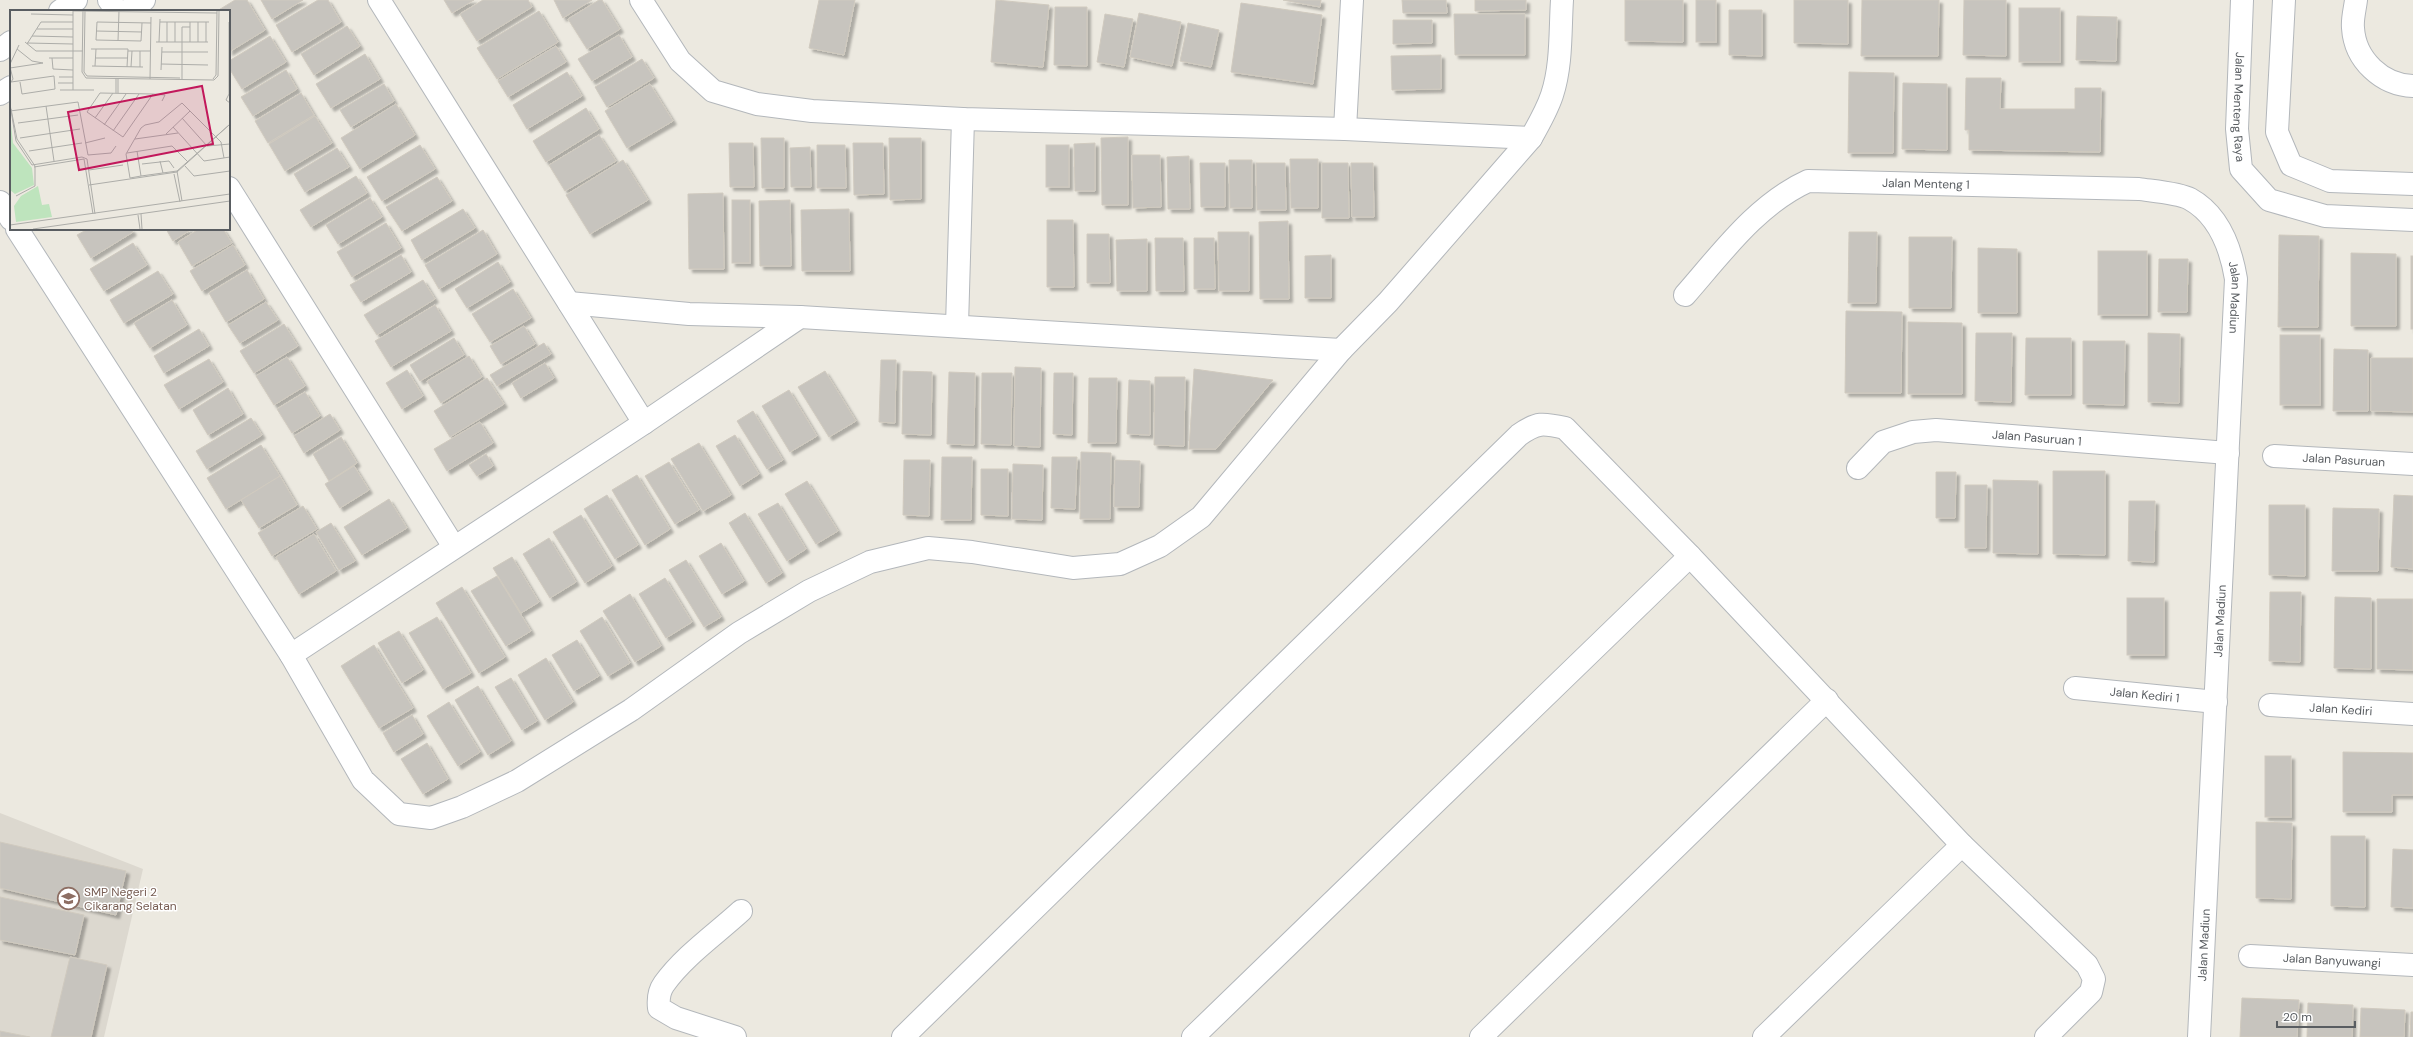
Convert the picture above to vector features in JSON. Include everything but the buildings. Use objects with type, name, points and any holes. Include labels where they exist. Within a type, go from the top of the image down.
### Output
[{"type":"street","points":[[61,10],[76,0]]},
{"type":"street","points":[[109,0],[116,10]]},
{"type":"street","points":[[129,10],[144,0]]},
{"type":"street","points":[[379,0],[644,423]]},
{"type":"street","points":[[641,0],[680,61],[714,91],[757,104],[812,111],[962,120],[1345,129],[1531,138]]},
{"type":"street","points":[[1345,129],[1352,0]]},
{"type":"street","points":[[18,230],[291,655],[363,780],[399,814],[431,818],[462,807],[517,781],[631,710],[739,633],[809,591],[870,562],[928,548],[972,552],[1073,568],[1120,564],[1160,546],[1201,517],[1341,350],[1393,296],[1531,138],[1545,114],[1553,93],[1558,65],[1562,0]]},
{"type":"street","name":"Jalan Menteng Raya","points":[[2242,0],[2237,128],[2241,170],[2269,200],[2325,216],[2413,220]]},
{"type":"street","points":[[2284,0],[2277,132],[2291,166],[2330,181],[2413,184]]},
{"type":"street","points":[[2356,0],[2353,27],[2356,42],[2374,72],[2386,80],[2413,86]]},
{"type":"street","points":[[0,50],[10,43]]},
{"type":"street","points":[[0,94],[10,88]]},
{"type":"street","points":[[957,326],[962,120]]},
{"type":"street","name":"Jalan Menteng 1","points":[[1685,295],[1762,212],[1787,190],[1808,181],[2139,189],[2189,198],[2207,213]]},
{"type":"street","points":[[230,190],[454,547]]},
{"type":"street","points":[[0,202],[10,217]]},
{"type":"street","name":"Jalan Madiun","points":[[2199,1037],[2236,279],[2232,253],[2218,227],[2207,213]]},
{"type":"street","points":[[569,303],[689,314],[800,317],[1341,350]]},
{"type":"street","points":[[291,655],[644,423],[800,317]]},
{"type":"street","points":[[903,1037],[1519,435],[1532,426],[1546,424],[1565,428],[1690,556],[1962,845],[2087,965],[2094,979],[2091,992],[2046,1037]]},
{"type":"street","name":"Jalan Pasuruan 1","points":[[1858,468],[1882,442],[1914,432],[1936,430],[2228,453]]},
{"type":"street","name":"Jalan Pasuruan","points":[[2274,456],[2413,464]]},
{"type":"street","points":[[1193,1037],[1690,556]]},
{"type":"street","name":"Jalan Kediri 1","points":[[2075,688],[2216,702]]},
{"type":"street","points":[[1481,1037],[1826,700]]},
{"type":"street","name":"Jalan Kediri","points":[[2270,705],[2413,714]]},
{"type":"street","points":[[1764,1037],[1962,845]]},
{"type":"street","points":[[735,1037],[676,1018],[659,1008],[658,998],[664,985],[682,964],[741,911]]},
{"type":"street","name":"Jalan Banyuwangi","points":[[2250,956],[2413,965]]},
{"type":"shaded area","name":"SMP Negeri 2 Cikarang Selatan","points":[[0,813],[143,869],[104,1037],[0,1037]]},
{"type":"place","name":"SMP Negeri 2 Cikarang Selatan","points":[[68,899]]}]
